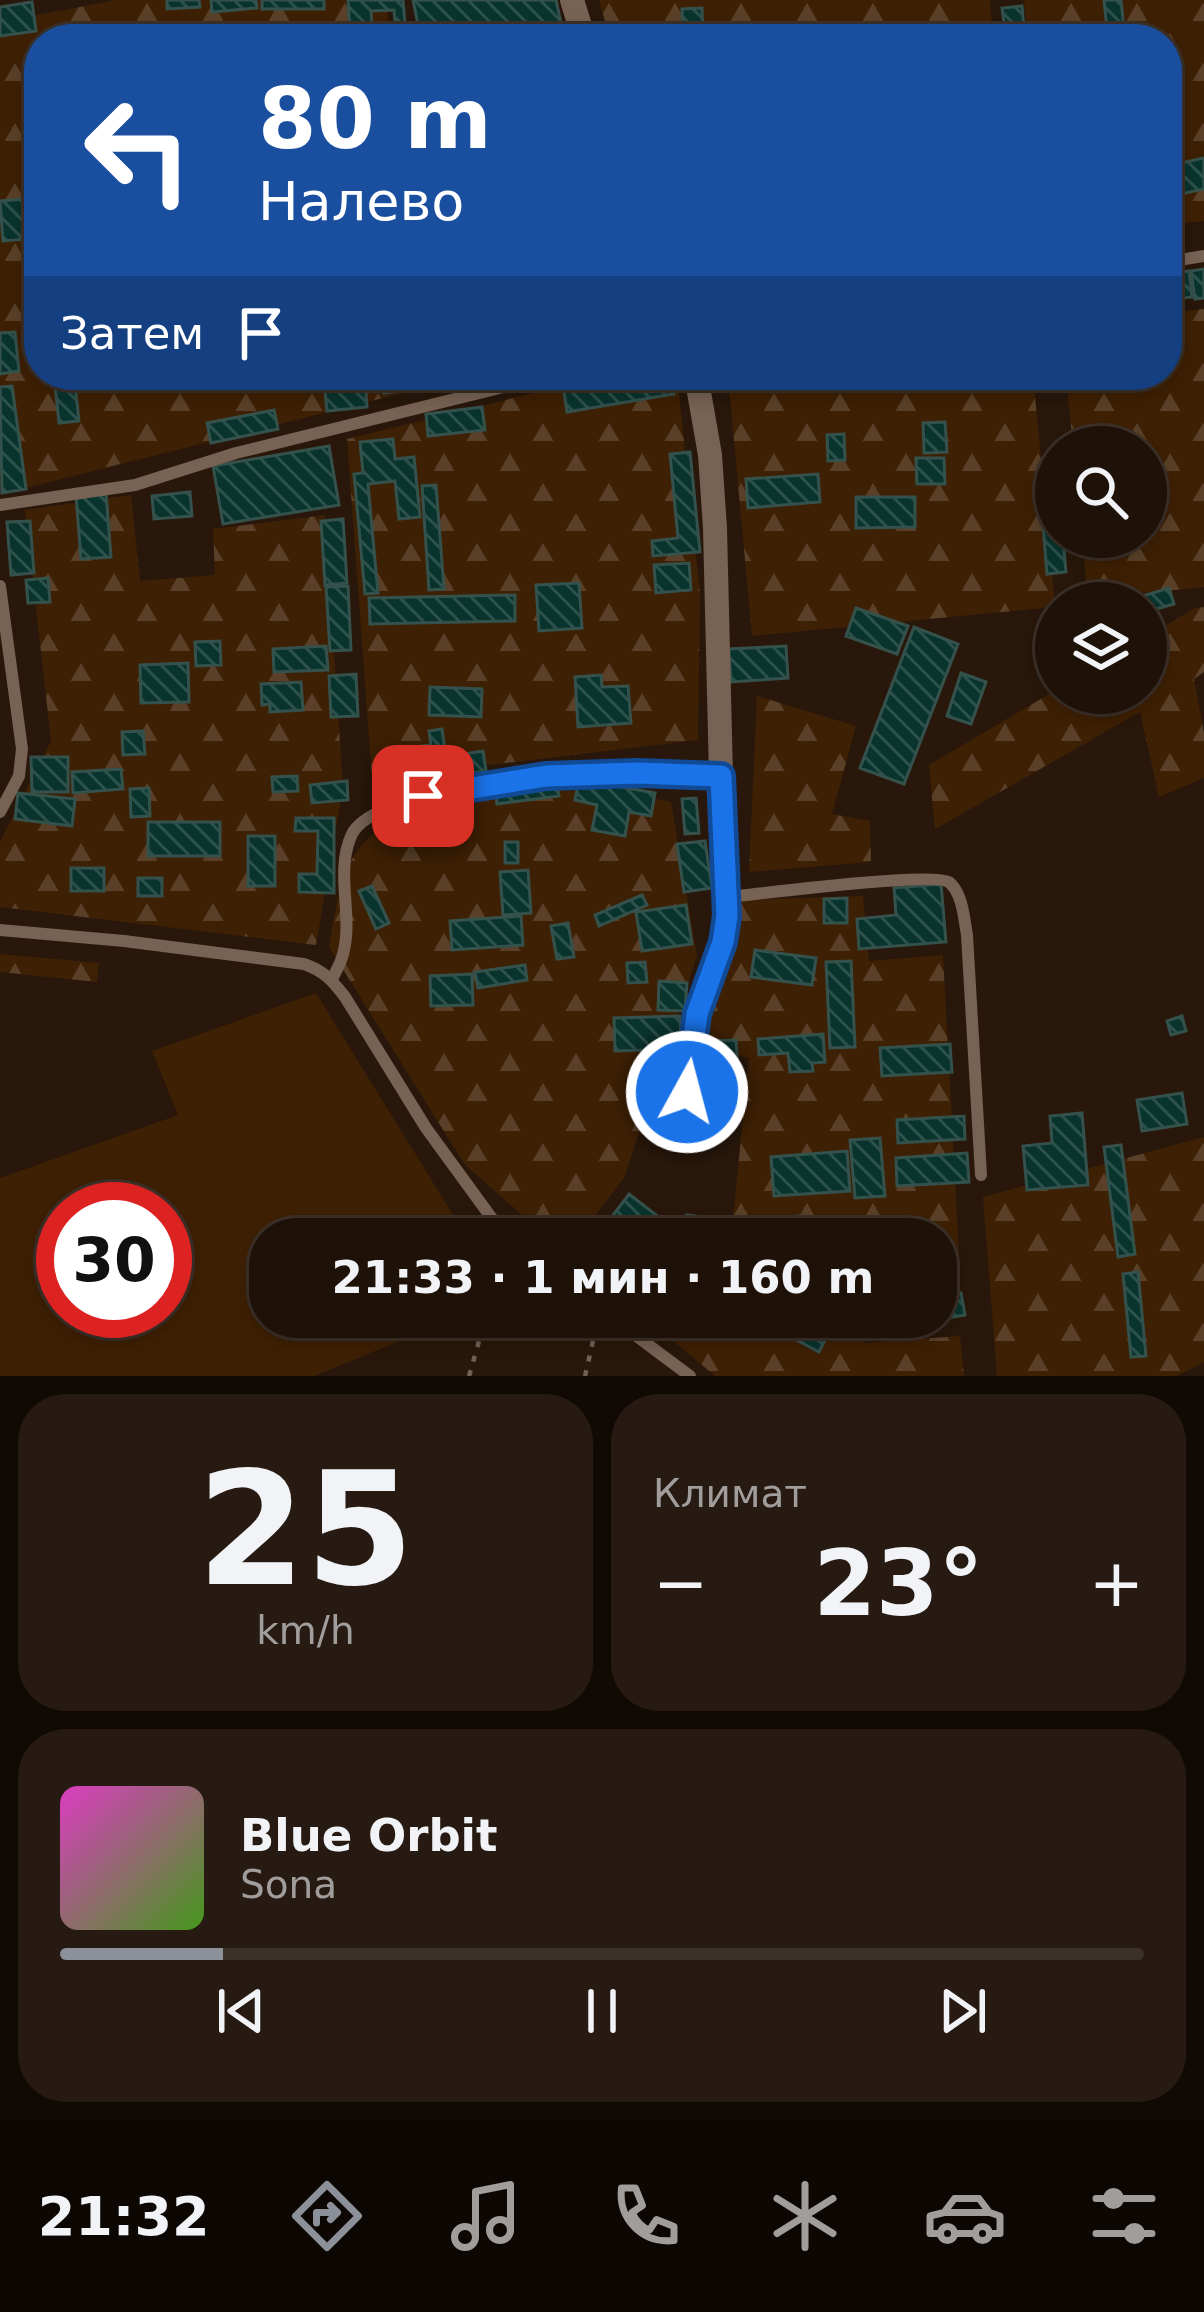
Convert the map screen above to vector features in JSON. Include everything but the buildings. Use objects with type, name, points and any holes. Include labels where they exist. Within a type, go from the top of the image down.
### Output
[{"type":"street","points":[[687,1092],[697,1014],[723,942],[728,897],[715,528],[710,454],[699,390]]},
{"type":"lane","points":[[0,506],[135,484],[236,453],[491,390]]},
{"type":"lane","points":[[0,586],[22,749],[19,776],[0,812]]},
{"type":"lane","points":[[332,980],[345,942],[345,854],[354,830],[380,811],[423,796],[546,776],[721,776]]},
{"type":"lane","points":[[728,897],[908,879],[950,883],[960,898],[967,935],[981,1175]]},
{"type":"lane","points":[[0,930],[124,941],[319,969],[332,980],[426,1128],[492,1218]]},
{"type":"lane","points":[[639,1338],[690,1376]]},
{"type":"path","points":[[469,1376],[480,1338]]},
{"type":"path","points":[[585,1376],[594,1338]]},
{"type":"green space","points":[[117,0],[385,0],[389,24],[24,24],[24,390],[415,390],[13,491],[0,400],[0,22]]},
{"type":"green space","points":[[599,0],[990,0],[992,24],[606,24]]},
{"type":"green space","points":[[1024,0],[1204,0],[1204,221],[1182,223],[1182,24],[1026,24]]},
{"type":"green space","points":[[1204,309],[1204,587],[1167,591],[1167,582],[1086,582],[1084,558],[1167,558],[1167,426],[1071,426],[1067,390],[1182,390],[1182,311]]},
{"type":"green space","points":[[546,390],[679,390],[700,594],[698,740],[372,779],[347,439]]},
{"type":"green space","points":[[729,390],[1034,390],[1035,558],[1050,558],[1053,582],[1035,582],[1035,609],[752,636]]},
{"type":"green space","points":[[131,495],[140,581],[215,575],[213,529],[325,515],[343,787],[316,945],[0,907],[0,842],[51,741],[25,510]]},
{"type":"green space","points":[[1204,607],[1204,672],[1194,679],[1204,733],[1204,778],[1159,797],[1140,714],[1167,714],[1167,625]]},
{"type":"green space","points":[[757,696],[856,726],[832,814],[870,821],[871,862],[749,872]]},
{"type":"green space","points":[[1035,702],[1035,714],[1136,714],[935,829],[929,765]]},
{"type":"green space","points":[[569,781],[671,802],[697,956],[624,1178],[593,1218],[526,1218],[465,1165],[329,947],[349,865],[365,842],[388,823],[416,810],[511,787]]},
{"type":"green space","points":[[863,896],[869,961],[943,955],[959,1254],[957,1218],[733,1218],[749,1058],[702,1047],[741,900]]},
{"type":"green space","points":[[0,954],[99,963],[97,982],[0,972]]},
{"type":"green space","points":[[316,993],[455,1218],[249,1218],[249,1338],[407,1338],[314,1376],[0,1376],[0,1178],[178,1115],[152,1051]]},
{"type":"green space","points":[[1204,1137],[1204,1362],[1177,1376],[997,1376],[983,1197]]},
{"type":"green space","points":[[960,1336],[964,1376],[715,1376],[670,1338],[864,1338],[864,1343]]},
{"type":"route","points":[[423,796],[546,776],[721,776],[727,916],[723,942],[697,1014],[687,1092]]}]
